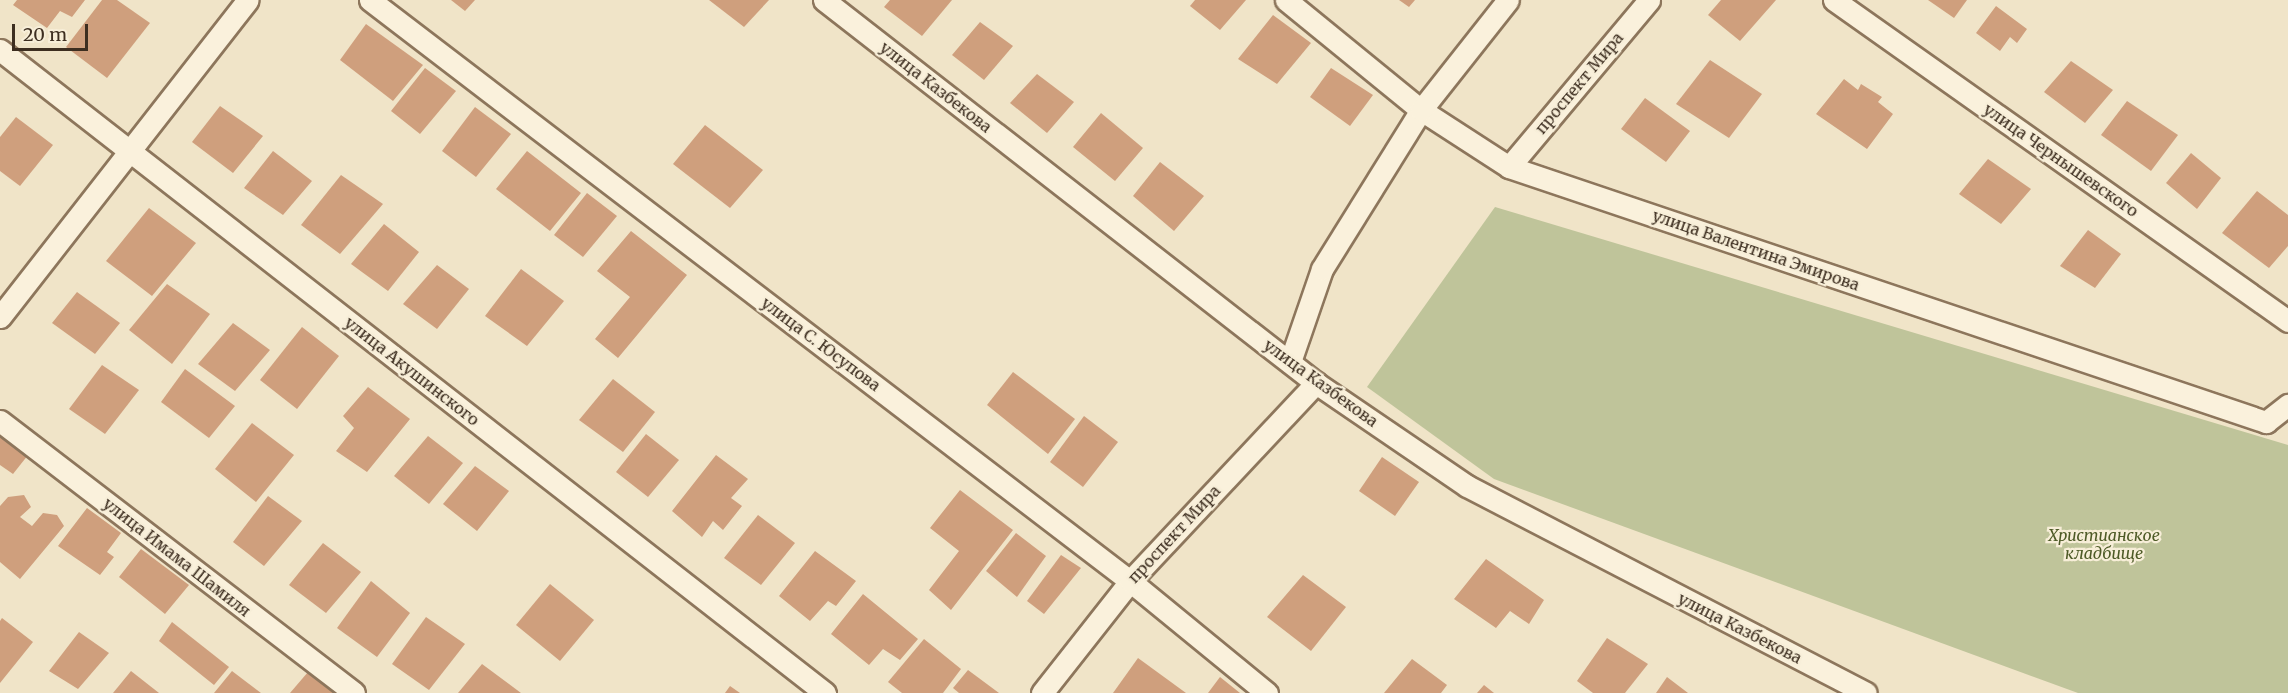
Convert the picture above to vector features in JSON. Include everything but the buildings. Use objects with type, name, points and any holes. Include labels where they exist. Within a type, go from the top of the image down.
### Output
[{"type":"street","points":[[0,316],[248,0]]},
{"type":"street","name":"улица С. Юсупова","points":[[370,0],[1130,581],[1268,693]]},
{"type":"street","name":"улица Казбекова","points":[[824,0],[1316,383],[1467,486],[1866,693]]},
{"type":"street","name":"улица Валентина Эмирова","points":[[1286,0],[1421,110],[1509,166],[2266,422],[2288,405]]},
{"type":"street","points":[[1290,362],[1322,269],[1421,110],[1508,0]]},
{"type":"street","name":"проспект Мира","points":[[1509,166],[1649,0]]},
{"type":"street","name":"улица Чернышевского","points":[[1834,0],[2288,321]]},
{"type":"street","name":"улица Акушинского","points":[[0,50],[825,693]]},
{"type":"street","name":"проспект Мира","points":[[1042,693],[1130,581],[1316,383]]},
{"type":"street","name":"улица Имама Шамиля","points":[[0,421],[354,693]]},
{"type":"green space","name":"Христианское кладбище","points":[[1495,207],[2288,445],[2288,693],[2078,693],[1494,479],[1367,387]]}]
